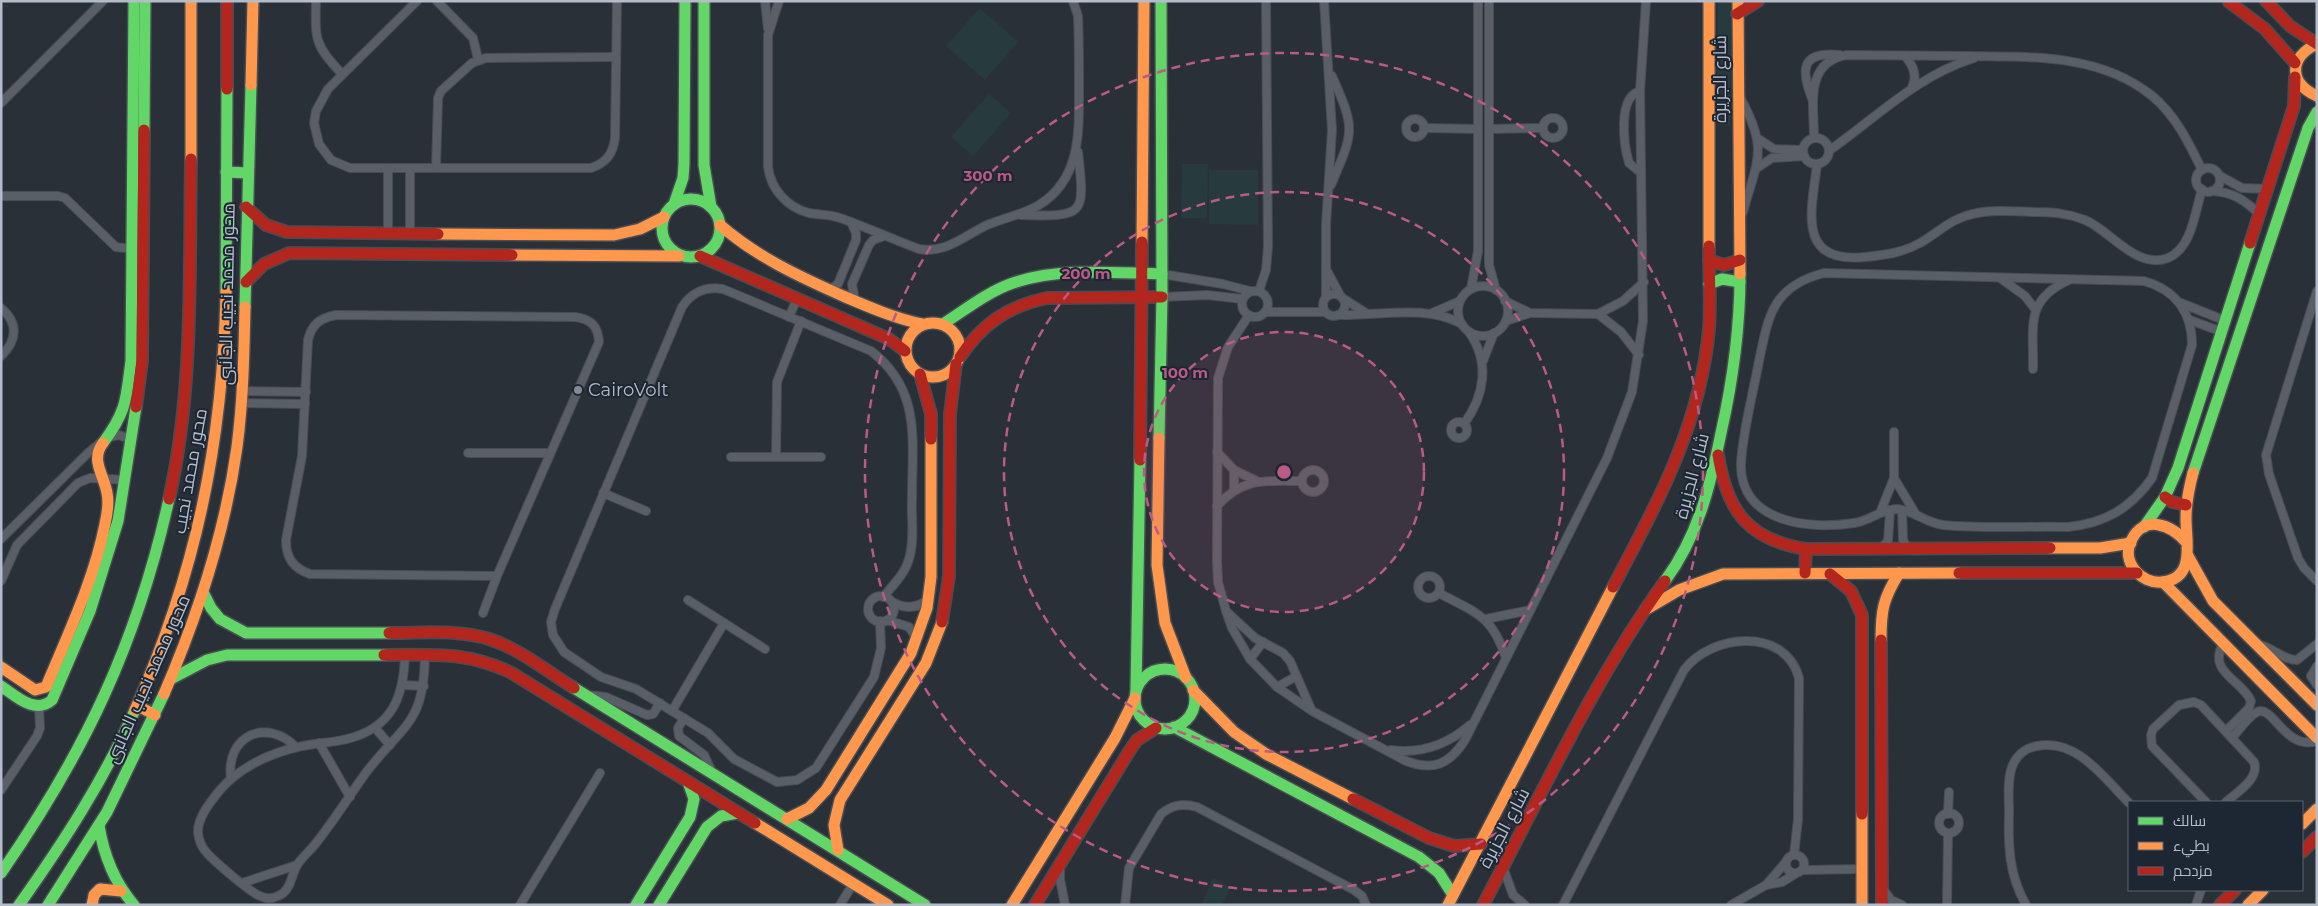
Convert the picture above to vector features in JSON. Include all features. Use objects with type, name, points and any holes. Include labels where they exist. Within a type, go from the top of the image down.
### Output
[{"type":"street","points":[[1,102],[103,1]]},
{"type":"street","points":[[1,686],[25,704],[39,707],[52,700],[56,694],[90,611],[118,521],[126,480],[142,361],[134,1]]},
{"type":"street","points":[[1,539],[89,452],[106,438],[119,422],[127,396],[131,361],[133,249],[138,231],[145,1]]},
{"type":"street","name":"محور محمد نجيب","points":[[1,873],[54,794],[105,698],[122,659],[141,602],[167,507],[181,430],[190,311],[191,1]]},
{"type":"street","name":"محور محمد نجيب","points":[[19,905],[79,818],[100,782],[138,706],[156,665],[186,579],[197,536],[215,447],[224,357],[227,1]]},
{"type":"street","name":"محور محمد نجيب الجانبى","points":[[48,905],[99,826],[155,715],[204,594],[220,538],[232,481],[242,403],[253,1]]},
{"type":"street","points":[[316,1],[315,30],[319,47],[342,74]]},
{"type":"street","points":[[417,1],[328,89],[316,111],[314,123],[319,144],[324,152],[340,165],[350,168],[591,168],[601,165],[609,158],[614,149],[617,1]]},
{"type":"street","points":[[437,1],[473,38],[478,60]]},
{"type":"street","points":[[679,256],[666,244],[661,226],[664,217],[674,204],[683,178],[685,1]]},
{"type":"street","points":[[704,1],[704,165],[711,207],[720,225],[763,259],[887,315],[922,324]]},
{"type":"street","points":[[765,1],[768,35],[769,178],[785,201],[797,209],[838,217],[919,249],[939,250],[986,226],[1039,205],[1061,185],[1074,160],[1078,146]]},
{"type":"street","points":[[768,35],[780,1]]},
{"type":"street","points":[[1073,1],[1078,16]]},
{"type":"street","points":[[1016,215],[1060,216],[1077,208],[1082,190],[1078,146],[1079,1]]},
{"type":"street","points":[[1144,1],[1138,647],[1135,694],[1140,717],[1156,728]]},
{"type":"street","points":[[1161,1],[1162,297],[1158,584],[1165,623],[1186,678],[1193,690],[1234,732],[1266,754],[1429,838],[1454,846],[1480,844]]},
{"type":"street","points":[[920,374],[930,377],[950,372],[968,344],[989,321],[1017,305],[1047,298],[1207,295],[1243,299],[1254,291],[1266,270],[1268,247],[1266,1]]},
{"type":"street","points":[[1324,1],[1332,110],[1326,297],[1323,302],[1325,312]]},
{"type":"street","points":[[1472,289],[1478,251],[1478,1]]},
{"type":"street","points":[[1489,1],[1489,265],[1496,290],[1506,301],[1530,313]]},
{"type":"street","points":[[1249,315],[1228,346],[1218,378],[1218,582],[1232,628],[1250,659],[1277,688],[1312,711],[1419,766],[1433,766],[1447,761],[1458,752],[1506,658],[1616,437],[1632,392],[1643,321],[1644,282],[1640,172],[1640,91],[1646,1]]},
{"type":"street","name":"شارع الجزيرة","points":[[1451,900],[1669,479],[1698,397],[1706,359],[1709,328],[1709,1]]},
{"type":"street","name":"شارع الجزيرة","points":[[1484,905],[1588,707],[1644,611],[1673,571],[1696,529],[1709,491],[1737,350],[1740,282],[1738,1]]},
{"type":"street","points":[[1738,14],[1758,1]]},
{"type":"street","points":[[2266,1],[2290,26],[2317,44]]},
{"type":"street","points":[[2226,2],[2259,22],[2285,48],[2295,63],[2296,92],[2293,111],[2178,468],[2165,497],[2131,543],[2130,561],[2137,573],[2144,579],[2163,582],[2317,739],[2306,742],[2294,739],[2268,713],[2261,711],[2256,713],[2232,738]]},
{"type":"street","points":[[2295,63],[2304,50],[2317,44]]},
{"type":"street","points":[[1814,103],[1805,82],[1805,70],[1811,60],[1821,53],[1905,56],[2021,56],[2080,62],[2103,68],[2125,78],[2151,95],[2177,124],[2202,170]]},
{"type":"street","points":[[1814,138],[1814,103],[1817,74],[1824,64],[1835,57],[1847,55]]},
{"type":"street","points":[[1905,56],[1915,71],[1915,81],[1912,87]]},
{"type":"street","points":[[1830,150],[1824,140],[1814,138],[1806,142],[1804,153],[1809,162],[1817,165],[1827,160],[1830,150],[1871,121],[1912,87],[1945,69],[1981,56]]},
{"type":"street","points":[[436,168],[438,98],[441,91],[472,63],[494,57],[616,57]]},
{"type":"street","points":[[1328,191],[1346,151],[1351,128],[1346,106],[1330,70]]},
{"type":"street","points":[[2295,77],[2299,86],[2306,92],[2317,96]]},
{"type":"street","points":[[1640,91],[1634,93],[1630,99],[1623,128],[1629,163],[1640,172]]},
{"type":"street","points":[[1738,93],[1757,138],[1759,148],[1757,168],[1739,228]]},
{"type":"street","points":[[1332,110],[1346,106]]},
{"type":"street","points":[[2293,111],[2302,111],[2315,115],[2190,484],[2186,505],[2187,543],[2188,556],[2204,588],[2255,643],[2317,705]]},
{"type":"street","points":[[1425,128],[1478,129]]},
{"type":"street","points":[[1489,129],[1543,128]]},
{"type":"street","points":[[1757,138],[1774,149],[1804,153]]},
{"type":"street","points":[[1331,147],[1346,151]]},
{"type":"street","points":[[1757,168],[1772,158],[1804,153]]},
{"type":"street","points":[[1817,165],[1813,194],[1814,234],[1819,246],[1828,254],[1843,258],[1898,254],[1921,243],[1958,219],[1991,210],[2065,213],[2100,227],[2122,246],[2136,254],[2152,260],[2167,258],[2180,251],[2188,239],[2202,190],[2197,180],[2202,170]]},
{"type":"street","points":[[388,168],[388,234]]},
{"type":"street","points":[[410,168],[410,234]]},
{"type":"street","points":[[2202,170],[2213,169],[2220,176],[2242,188],[2268,189]]},
{"type":"street","points":[[226,172],[248,173]]},
{"type":"street","points":[[2212,191],[2219,185],[2220,176]]},
{"type":"street","points":[[2202,190],[2238,197],[2260,215]]},
{"type":"street","points":[[1,196],[58,196],[65,198],[116,247],[133,249]]},
{"type":"street","points":[[674,204],[693,199],[711,207]]},
{"type":"street","points":[[246,206],[256,219],[271,229],[288,232],[614,235],[640,230],[664,217]]},
{"type":"street","points":[[829,290],[838,284],[856,240],[856,233],[851,222]]},
{"type":"street","points":[[246,282],[257,268],[264,263],[272,258],[289,253],[679,256],[689,258],[700,256],[716,244],[720,225]]},
{"type":"street","points":[[854,301],[852,284],[869,245],[873,240],[884,236]]},
{"type":"street","points":[[700,256],[890,339],[905,351]]},
{"type":"street","points":[[1709,260],[1724,265],[1740,260]]},
{"type":"street","points":[[1326,267],[1342,297],[1344,308],[1338,315]]},
{"type":"street","points":[[2181,303],[2190,320],[2192,345],[2152,478],[2140,494],[2125,508],[2094,523],[2068,527],[1949,525],[1932,522],[1902,510],[1890,510],[1854,524],[1799,524],[1784,521],[1770,515],[1749,494],[1743,480],[1741,464],[1746,426],[1768,318],[1776,301],[1789,288],[1806,278],[1824,273],[2144,281],[2164,289],[2181,303],[2224,326]]},
{"type":"street","points":[[943,324],[993,292],[1030,278],[1050,275],[1162,274],[1223,284],[1254,291],[1267,297],[1268,302],[1265,312]]},
{"type":"street","points":[[1998,277],[2025,296],[2035,310]]},
{"type":"street","points":[[1709,284],[1722,279],[1740,282]]},
{"type":"street","points":[[2033,369],[2035,310],[2044,296],[2056,286],[2071,279]]},
{"type":"street","points":[[1464,424],[1478,401],[1482,389],[1483,363],[1494,333],[1506,321],[1530,313],[1598,314],[1623,301],[1644,282]]},
{"type":"street","points":[[1431,314],[1460,301],[1472,289],[1480,286],[1496,290]]},
{"type":"street","points":[[892,602],[893,612],[884,621],[881,648],[874,677],[816,768],[803,778],[784,782],[765,777],[734,759],[713,736],[630,686],[605,680],[596,675],[564,652],[553,635],[551,622],[555,609],[682,307],[690,297],[709,288],[723,289],[871,350],[892,371],[908,401],[912,424],[910,554],[901,575],[883,596],[876,598],[869,606],[871,616],[884,621],[909,627],[918,639]]},
{"type":"street","points":[[2317,291],[2266,455],[2268,474],[2298,558],[2304,568],[2317,581]]},
{"type":"street","points":[[1326,297],[1330,294],[1342,297],[1368,314]]},
{"type":"street","points":[[790,317],[797,299]]},
{"type":"street","points":[[1243,299],[1243,309],[1249,315],[1258,316],[1265,312],[1325,312],[1329,315],[1431,314],[1449,318],[1462,324]]},
{"type":"street","points":[[1460,301],[1458,317],[1478,346],[1483,363]]},
{"type":"street","points":[[1506,301],[1508,314],[1506,321]]},
{"type":"street","points":[[1,308],[10,316],[14,326],[14,338],[10,348],[1,356]]},
{"type":"street","points":[[1598,314],[1621,332],[1639,355]]},
{"type":"street","points":[[483,613],[497,576],[599,342],[598,332],[593,323],[585,318],[346,315],[326,317],[317,322],[310,330],[298,484],[286,540],[286,552],[291,562],[299,570],[310,574],[497,576]]},
{"type":"street","points":[[2190,320],[2224,326]]},
{"type":"street","points":[[776,457],[777,382],[801,321]]},
{"type":"street","points":[[787,819],[809,808],[826,790],[918,639],[928,599],[931,577],[931,414],[920,374],[907,360],[905,351],[907,340],[913,330],[922,324],[932,322],[943,324],[950,328],[959,341],[950,414],[949,576],[942,621],[926,663],[840,800],[834,825],[838,850]]},
{"type":"street","points":[[1469,332],[1477,335],[1494,333]]},
{"type":"street","points":[[242,391],[306,392]]},
{"type":"street","points":[[242,403],[305,404]]},
{"type":"street","points":[[1880,513],[1894,478],[1894,432]]},
{"type":"street","points":[[106,438],[119,435],[132,440]]},
{"type":"street","points":[[1,667],[35,690],[41,690],[49,682],[80,607],[105,524],[108,496],[97,458],[106,438]]},
{"type":"street","points":[[1718,451],[1726,494],[1736,512],[1749,527],[1766,540],[1780,546],[1806,549],[2100,548],[2131,543]]},
{"type":"street","points":[[468,452],[550,454]]},
{"type":"street","points":[[1217,452],[1234,470],[1257,481]]},
{"type":"street","points":[[730,457],[821,457]]},
{"type":"street","points":[[1234,470],[1234,490]]},
{"type":"street","points":[[1,581],[19,542],[78,483],[90,478],[126,480]]},
{"type":"street","points":[[1894,478],[1917,515]]},
{"type":"street","points":[[1217,506],[1234,490],[1257,481],[1301,481]]},
{"type":"street","points":[[603,494],[646,511]]},
{"type":"street","points":[[2165,497],[2172,502],[2186,505]]},
{"type":"street","points":[[1879,549],[1888,540],[1890,510]]},
{"type":"street","points":[[1902,510],[1902,535],[1908,549]]},
{"type":"street","points":[[2143,528],[2151,524],[2168,525],[2176,529],[2187,543]]},
{"type":"street","points":[[1805,573],[1806,549]]},
{"type":"street","points":[[2163,582],[2180,573],[2188,556]]},
{"type":"street","points":[[1882,905],[1882,606],[1886,594],[1899,573]]},
{"type":"street","points":[[1644,611],[1678,590],[1722,574],[2137,573]]},
{"type":"street","points":[[1828,574],[1851,590],[1858,602],[1862,629],[1862,905]]},
{"type":"street","points":[[1439,593],[1486,619],[1495,631],[1506,658]]},
{"type":"street","points":[[204,594],[209,608],[219,620],[231,628],[246,633],[458,633],[490,639],[520,653],[925,905]]},
{"type":"street","points":[[883,596],[900,606],[912,608],[928,599]]},
{"type":"street","points":[[688,600],[765,649]]},
{"type":"street","points":[[1486,619],[1530,610]]},
{"type":"street","points":[[1226,611],[1245,631],[1283,653],[1290,662],[1295,677],[1312,711]]},
{"type":"street","points":[[672,711],[724,623]]},
{"type":"street","points":[[1862,629],[1881,629]]},
{"type":"street","points":[[1250,659],[1263,642]]},
{"type":"street","points":[[1563,905],[1684,670],[1697,655],[1725,643],[1773,645],[1787,654],[1796,667],[1799,678],[1798,819],[1794,855]]},
{"type":"street","points":[[2255,643],[2274,649],[2292,660],[2297,660],[2315,650]]},
{"type":"street","points":[[2224,644],[2219,654],[2221,667],[2251,701],[2249,708],[2226,731]]},
{"type":"street","points":[[406,654],[403,685],[393,709],[375,728],[348,739],[319,742],[273,755],[231,779],[200,820],[198,832],[200,843],[207,853],[258,896],[268,899],[280,896],[288,888],[297,865],[334,821],[372,764],[413,718],[424,686],[425,654]]},
{"type":"street","points":[[171,679],[201,663],[227,655],[460,655],[498,666],[888,905]]},
{"type":"street","points":[[2317,666],[2311,676],[2317,686]]},
{"type":"street","points":[[1012,905],[1115,738],[1135,694],[1146,676],[1162,669],[1179,673],[1186,678]]},
{"type":"street","points":[[1277,688],[1295,677]]},
{"type":"street","points":[[403,685],[424,686]]},
{"type":"street","points":[[1174,728],[1189,716],[1195,699],[1193,690]]},
{"type":"street","points":[[586,695],[606,697],[647,715],[653,714],[660,704]]},
{"type":"street","points":[[2205,801],[2152,746],[2151,735],[2153,729],[2179,705],[2186,702],[2201,705],[2254,762],[2256,772],[2227,801]]},
{"type":"street","points":[[138,706],[155,715]]},
{"type":"street","points":[[1,790],[40,728],[39,707]]},
{"type":"street","points":[[684,718],[678,728],[679,736],[704,755],[712,772]]},
{"type":"street","points":[[1386,750],[1402,752],[1433,748],[1460,734],[1472,724]]},
{"type":"street","points":[[375,728],[390,744]]},
{"type":"street","points":[[1035,905],[1130,750],[1141,737],[1156,728],[1174,728],[1419,857],[1439,873],[1451,900]]},
{"type":"street","points":[[231,779],[229,766],[232,753],[239,743],[250,735],[262,732],[275,733],[287,738],[296,747]]},
{"type":"street","points":[[319,742],[350,797]]},
{"type":"street","points":[[2026,905],[2013,876],[2008,842],[2011,768],[2023,751],[2042,745],[2054,745],[2077,753],[2087,760],[2128,802]]},
{"type":"street","points":[[520,905],[600,773]]},
{"type":"street","points":[[636,905],[690,817],[694,799],[688,782]]},
{"type":"street","points":[[1948,814],[1949,792]]},
{"type":"street","points":[[1125,905],[1129,868],[1156,822],[1168,808],[1187,804],[1197,807],[1354,890],[1362,896],[1366,905]]},
{"type":"street","points":[[2303,823],[2317,809]]},
{"type":"street","points":[[659,905],[707,827],[721,816],[738,813]]},
{"type":"street","points":[[1948,814],[1957,817],[1959,823],[1957,830],[1948,833],[1942,830],[1939,823],[1942,817],[1948,814]]},
{"type":"street","points":[[99,826],[102,849],[110,871],[121,891],[134,905]]},
{"type":"street","points":[[1947,905],[1948,833]]},
{"type":"street","points":[[2303,851],[2317,837]]},
{"type":"street","points":[[1732,905],[1766,885],[1790,856],[1799,855],[1804,861],[1799,872],[1782,882],[1766,885]]},
{"type":"street","points":[[1786,862],[1788,870],[1799,872],[1862,869]]},
{"type":"street","points":[[1060,863],[1062,895],[1065,905]]},
{"type":"street","points":[[242,883],[297,865]]},
{"type":"street","points":[[1503,867],[1513,895],[1525,905]]},
{"type":"street","points":[[840,905],[853,884]]},
{"type":"street","points":[[1882,888],[1891,900],[1902,905]]},
{"type":"street","points":[[92,905],[94,894],[100,890],[121,891]]},
{"type":"street","points":[[2196,905],[2201,891]]},
{"type":"street","points":[[2220,905],[2234,891]]},
{"type":"street","points":[[2248,905],[2262,891]]},
{"type":"street","points":[[1056,905],[1062,895]]},
{"type":"green space","points":[[1718,1],[1732,1],[1730,126],[1717,125]]},
{"type":"green space","points":[[980,8],[1018,42],[985,80],[946,46]]},
{"type":"green space","points":[[989,94],[1011,113],[973,156],[951,137]]},
{"type":"green space","points":[[1182,164],[1208,164],[1207,218],[1181,218]]},
{"type":"green space","points":[[1209,170],[1258,170],[1258,225],[1209,224]]},
{"type":"green space","points":[[1213,878],[1231,887],[1222,905],[1201,905]]},
{"type":"traffic: fast","points":[[103,443],[121,413],[128,385],[131,361],[134,1]]},
{"type":"traffic: fast","points":[[144,130],[145,1]]},
{"type":"traffic: fast","points":[[674,204],[683,178],[684,164],[685,1]]},
{"type":"traffic: fast","points":[[704,1],[704,165],[711,207]]},
{"type":"traffic: fast","points":[[1159,438],[1162,297],[1161,1]]},
{"type":"traffic: fast","points":[[245,307],[251,85]]},
{"type":"traffic: fast","points":[[226,292],[227,89]]},
{"type":"traffic: fast","points":[[2193,473],[2308,128],[2317,112]]},
{"type":"traffic: fast","points":[[226,172],[248,173]]},
{"type":"traffic: fast","points":[[685,199],[697,199],[712,207],[720,222],[720,228],[720,234],[712,249],[697,257],[685,257],[670,249],[662,234],[662,222],[670,207],[685,199]]},
{"type":"traffic: fast","points":[[2144,527],[2165,497],[2178,468],[2250,243]]},
{"type":"traffic: fast","points":[[943,324],[994,291],[1031,278],[1087,272],[1162,274]]},
{"type":"traffic: fast","points":[[1665,581],[1694,529],[1712,473],[1732,374],[1739,314],[1740,274]]},
{"type":"traffic: fast","points":[[1709,284],[1722,279],[1740,282]]},
{"type":"traffic: fast","points":[[1,686],[19,699],[32,705],[39,706],[52,700],[90,611],[118,521],[136,407]]},
{"type":"traffic: fast","points":[[1136,690],[1140,460]]},
{"type":"traffic: fast","points":[[1,873],[58,784],[83,739],[104,695],[124,649],[141,601],[169,499]]},
{"type":"traffic: fast","points":[[204,594],[211,608],[220,619],[246,633],[389,633]]},
{"type":"traffic: fast","points":[[171,679],[207,660],[227,655],[384,655]]},
{"type":"traffic: fast","points":[[1165,669],[1182,674],[1190,682],[1195,699],[1190,716],[1182,724],[1165,729],[1148,724],[1140,716],[1135,699],[1140,682],[1148,674],[1165,669]]},
{"type":"traffic: fast","points":[[574,688],[925,905]]},
{"type":"traffic: fast","points":[[48,905],[107,812],[164,694]]},
{"type":"traffic: fast","points":[[19,905],[82,810],[110,761],[135,710]]},
{"type":"traffic: fast","points":[[1174,727],[1419,857],[1439,873],[1453,895]]},
{"type":"traffic: fast","points":[[636,905],[690,817],[694,799],[688,782]]},
{"type":"traffic: fast","points":[[659,905],[707,827],[721,816],[738,813]]},
{"type":"traffic: fast","points":[[99,826],[104,848],[115,878],[134,905]]},
{"type":"traffic: slow","points":[[191,1],[191,159]]},
{"type":"traffic: slow","points":[[251,85],[253,1]]},
{"type":"traffic: slow","points":[[1142,242],[1144,1]]},
{"type":"traffic: slow","points":[[1709,1],[1709,246]]},
{"type":"traffic: slow","points":[[1738,1],[1740,274]]},
{"type":"traffic: slow","points":[[2317,44],[2301,56],[2296,70],[2301,84],[2317,96]]},
{"type":"traffic: slow","points":[[438,234],[614,235],[640,229],[664,217]]},
{"type":"traffic: slow","points":[[720,225],[749,247],[794,273],[872,308],[922,324]]},
{"type":"traffic: slow","points":[[512,255],[679,256]]},
{"type":"traffic: slow","points":[[135,710],[175,608],[202,506],[212,454],[219,401],[224,347],[226,292]]},
{"type":"traffic: slow","points":[[164,694],[188,634],[209,573],[232,479],[239,430],[245,307]]},
{"type":"traffic: slow","points":[[928,323],[938,323],[948,327],[956,335],[960,350],[956,365],[948,373],[938,377],[928,377],[918,373],[910,365],[906,355],[906,345],[910,335],[918,327],[928,323]]},
{"type":"traffic: slow","points":[[1159,438],[1157,565],[1165,623],[1186,678]]},
{"type":"traffic: slow","points":[[787,819],[809,808],[826,790],[911,653],[927,608],[931,577],[931,439]]},
{"type":"traffic: slow","points":[[1,667],[35,690],[46,687],[80,607],[94,566],[106,520],[107,493],[98,462],[99,449],[103,443]]},
{"type":"traffic: slow","points":[[2187,543],[2181,537],[2174,531],[2166,527],[2158,525],[2143,527],[2131,541],[2129,549],[2131,564],[2140,575],[2154,582],[2173,579],[2185,567],[2187,558],[2187,548],[2186,519],[2193,473]]},
{"type":"traffic: slow","points":[[2050,548],[2100,548],[2131,543]]},
{"type":"traffic: slow","points":[[2188,556],[2213,601],[2317,705]]},
{"type":"traffic: slow","points":[[1881,640],[1884,605],[1889,590],[1899,573]]},
{"type":"traffic: slow","points":[[1645,610],[1679,590],[1723,574],[1959,573]]},
{"type":"traffic: slow","points":[[2163,582],[2317,738]]},
{"type":"traffic: slow","points":[[1448,905],[1613,587]]},
{"type":"traffic: slow","points":[[838,850],[834,825],[840,800],[926,663],[942,622]]},
{"type":"traffic: slow","points":[[1193,690],[1234,732],[1266,754],[1353,799]]},
{"type":"traffic: slow","points":[[1012,905],[1115,738],[1135,698]]},
{"type":"traffic: slow","points":[[138,706],[155,715]]},
{"type":"traffic: slow","points":[[2303,823],[2317,809]]},
{"type":"traffic: slow","points":[[1862,814],[1862,905]]},
{"type":"traffic: slow","points":[[755,823],[888,905]]},
{"type":"traffic: slow","points":[[92,905],[94,895],[100,889],[121,891]]},
{"type":"traffic: slow","points":[[2248,905],[2262,891]]},
{"type":"traffic: jam","points":[[227,1],[227,89]]},
{"type":"traffic: jam","points":[[1737,14],[1758,1]]},
{"type":"traffic: jam","points":[[2266,1],[2290,26],[2317,44]]},
{"type":"traffic: jam","points":[[2229,2],[2265,29],[2295,63]]},
{"type":"traffic: jam","points":[[2250,243],[2294,106],[2295,77]]},
{"type":"traffic: jam","points":[[136,407],[142,361],[144,130]]},
{"type":"traffic: jam","points":[[169,499],[183,415],[189,330],[191,159]]},
{"type":"traffic: jam","points":[[246,207],[266,225],[287,232],[438,234]]},
{"type":"traffic: jam","points":[[1140,460],[1142,242]]},
{"type":"traffic: jam","points":[[1613,587],[1674,463],[1696,399],[1704,365],[1709,329],[1709,246]]},
{"type":"traffic: jam","points":[[246,282],[264,264],[289,253],[512,255]]},
{"type":"traffic: jam","points":[[700,256],[889,339],[905,351]]},
{"type":"traffic: jam","points":[[1709,260],[1724,265],[1740,260]]},
{"type":"traffic: jam","points":[[960,357],[977,335],[997,318],[1008,311],[1033,301],[1047,298],[1162,297]]},
{"type":"traffic: jam","points":[[942,622],[949,576],[950,414],[956,364]]},
{"type":"traffic: jam","points":[[920,374],[931,414],[931,439]]},
{"type":"traffic: jam","points":[[1718,455],[1727,492],[1744,520],[1755,530],[1786,545],[1806,549],[2050,548]]},
{"type":"traffic: jam","points":[[2165,497],[2172,502],[2186,505]]},
{"type":"traffic: jam","points":[[1805,573],[1806,549]]},
{"type":"traffic: jam","points":[[1959,573],[2137,573]]},
{"type":"traffic: jam","points":[[1830,574],[1851,591],[1862,615],[1862,814]]},
{"type":"traffic: jam","points":[[1483,905],[1547,781],[1614,658],[1665,581]]},
{"type":"traffic: jam","points":[[389,633],[454,633],[492,640],[524,655],[574,688]]},
{"type":"traffic: jam","points":[[1881,640],[1882,905]]},
{"type":"traffic: jam","points":[[384,655],[463,657],[478,660],[510,672],[755,823]]},
{"type":"traffic: jam","points":[[1035,905],[1130,750],[1137,740],[1156,728]]},
{"type":"traffic: jam","points":[[1353,799],[1429,838],[1454,846],[1481,844]]},
{"type":"traffic: jam","points":[[2303,851],[2317,837]]},
{"type":"traffic: jam","points":[[2220,905],[2234,891]]},
{"type":"place","name":"CairoVolt","points":[[578,390]]}]
